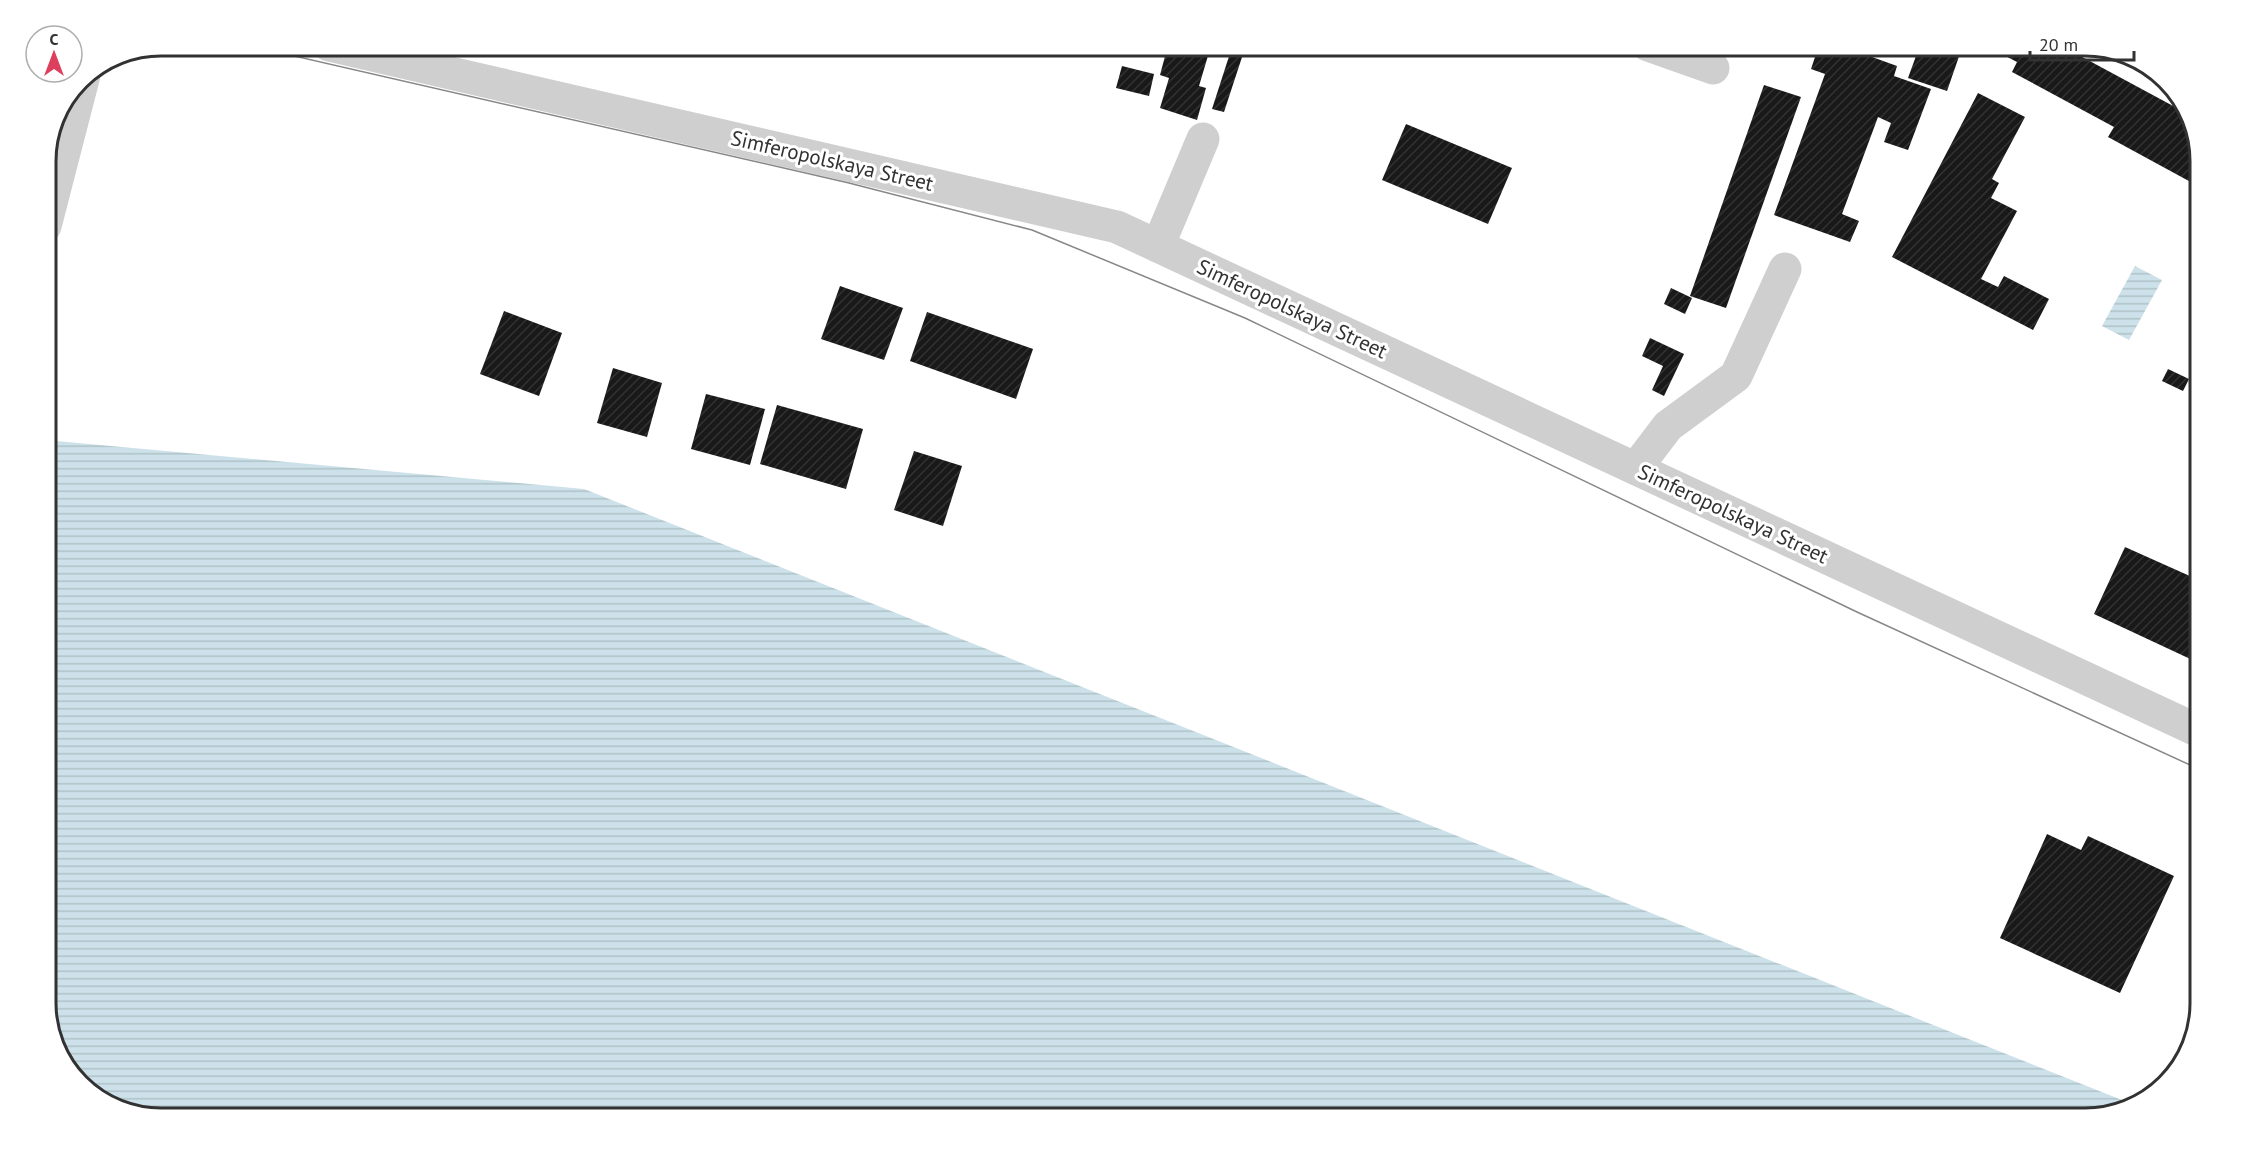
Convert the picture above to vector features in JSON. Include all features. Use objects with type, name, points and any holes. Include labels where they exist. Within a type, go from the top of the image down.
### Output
[{"type":"street","name":"Simferopolskaya Street","points":[[383,56],[1117,227],[2190,727]]},
{"type":"street","points":[[1679,56],[1713,68]]},
{"type":"street","points":[[56,183],[79,95]]},
{"type":"street","points":[[1158,246],[1203,139]]},
{"type":"street","points":[[1636,468],[1668,426],[1736,376],[1785,269]]},
{"type":"water","points":[[2135,266],[2162,280],[2129,340],[2102,326]]},
{"type":"water","points":[[56,441],[584,489],[2123,1100],[2099,1107],[2085,1108],[161,1108],[127,1102],[102,1090],[82,1072],[66,1049],[56,1009]]},
{"type":"building","points":[[1165,56],[1208,56],[1199,86],[1206,88],[1197,120],[1160,108],[1169,78],[1160,75]]},
{"type":"building","points":[[1229,56],[1242,56],[1224,112],[1212,109]]},
{"type":"building","points":[[1815,56],[1869,56],[1897,66],[1894,76],[1931,89],[1908,150],[1884,142],[1891,123],[1878,117],[1842,214],[1859,221],[1850,242],[1774,215],[1825,74],[1811,69]]},
{"type":"building","points":[[1916,56],[1959,56],[1947,91],[1908,78]]},
{"type":"building","points":[[2006,56],[2080,56],[2176,108],[2188,140],[2190,182],[2108,137],[2114,127],[2012,72],[2017,62]]},
{"type":"building","points":[[1122,66],[1154,74],[1149,96],[1116,88]]},
{"type":"building","points":[[1764,85],[1801,97],[1726,308],[1690,296]]},
{"type":"building","points":[[1978,93],[2025,117],[1992,179],[1999,183],[1991,198],[2017,211],[1981,279],[1998,287],[2004,276],[2049,299],[2033,330],[1892,257]]},
{"type":"building","points":[[1406,124],[1512,168],[1488,224],[1382,180]]},
{"type":"building","points":[[840,286],[903,308],[884,360],[821,339]]},
{"type":"building","points":[[1671,288],[1692,298],[1685,314],[1664,304]]},
{"type":"building","points":[[504,311],[562,333],[539,396],[480,374]]},
{"type":"building","points":[[927,312],[1033,349],[1016,399],[910,361]]},
{"type":"building","points":[[1650,338],[1684,354],[1664,396],[1652,390],[1663,366],[1642,356]]},
{"type":"building","points":[[613,368],[662,383],[647,437],[597,423]]},
{"type":"building","points":[[2168,369],[2189,379],[2183,391],[2162,381]]},
{"type":"building","points":[[706,394],[765,409],[750,465],[691,449]]},
{"type":"building","points":[[777,405],[863,429],[846,489],[760,464]]},
{"type":"building","points":[[914,451],[962,466],[943,526],[894,510]]},
{"type":"building","points":[[2125,547],[2190,576],[2190,659],[2094,614]]},
{"type":"building","points":[[2047,834],[2081,850],[2088,836],[2174,876],[2120,993],[2000,938]]},
{"type":"tram line","points":[[294,56],[849,183],[1032,230],[1245,318],[1857,612],[2190,765]]}]
